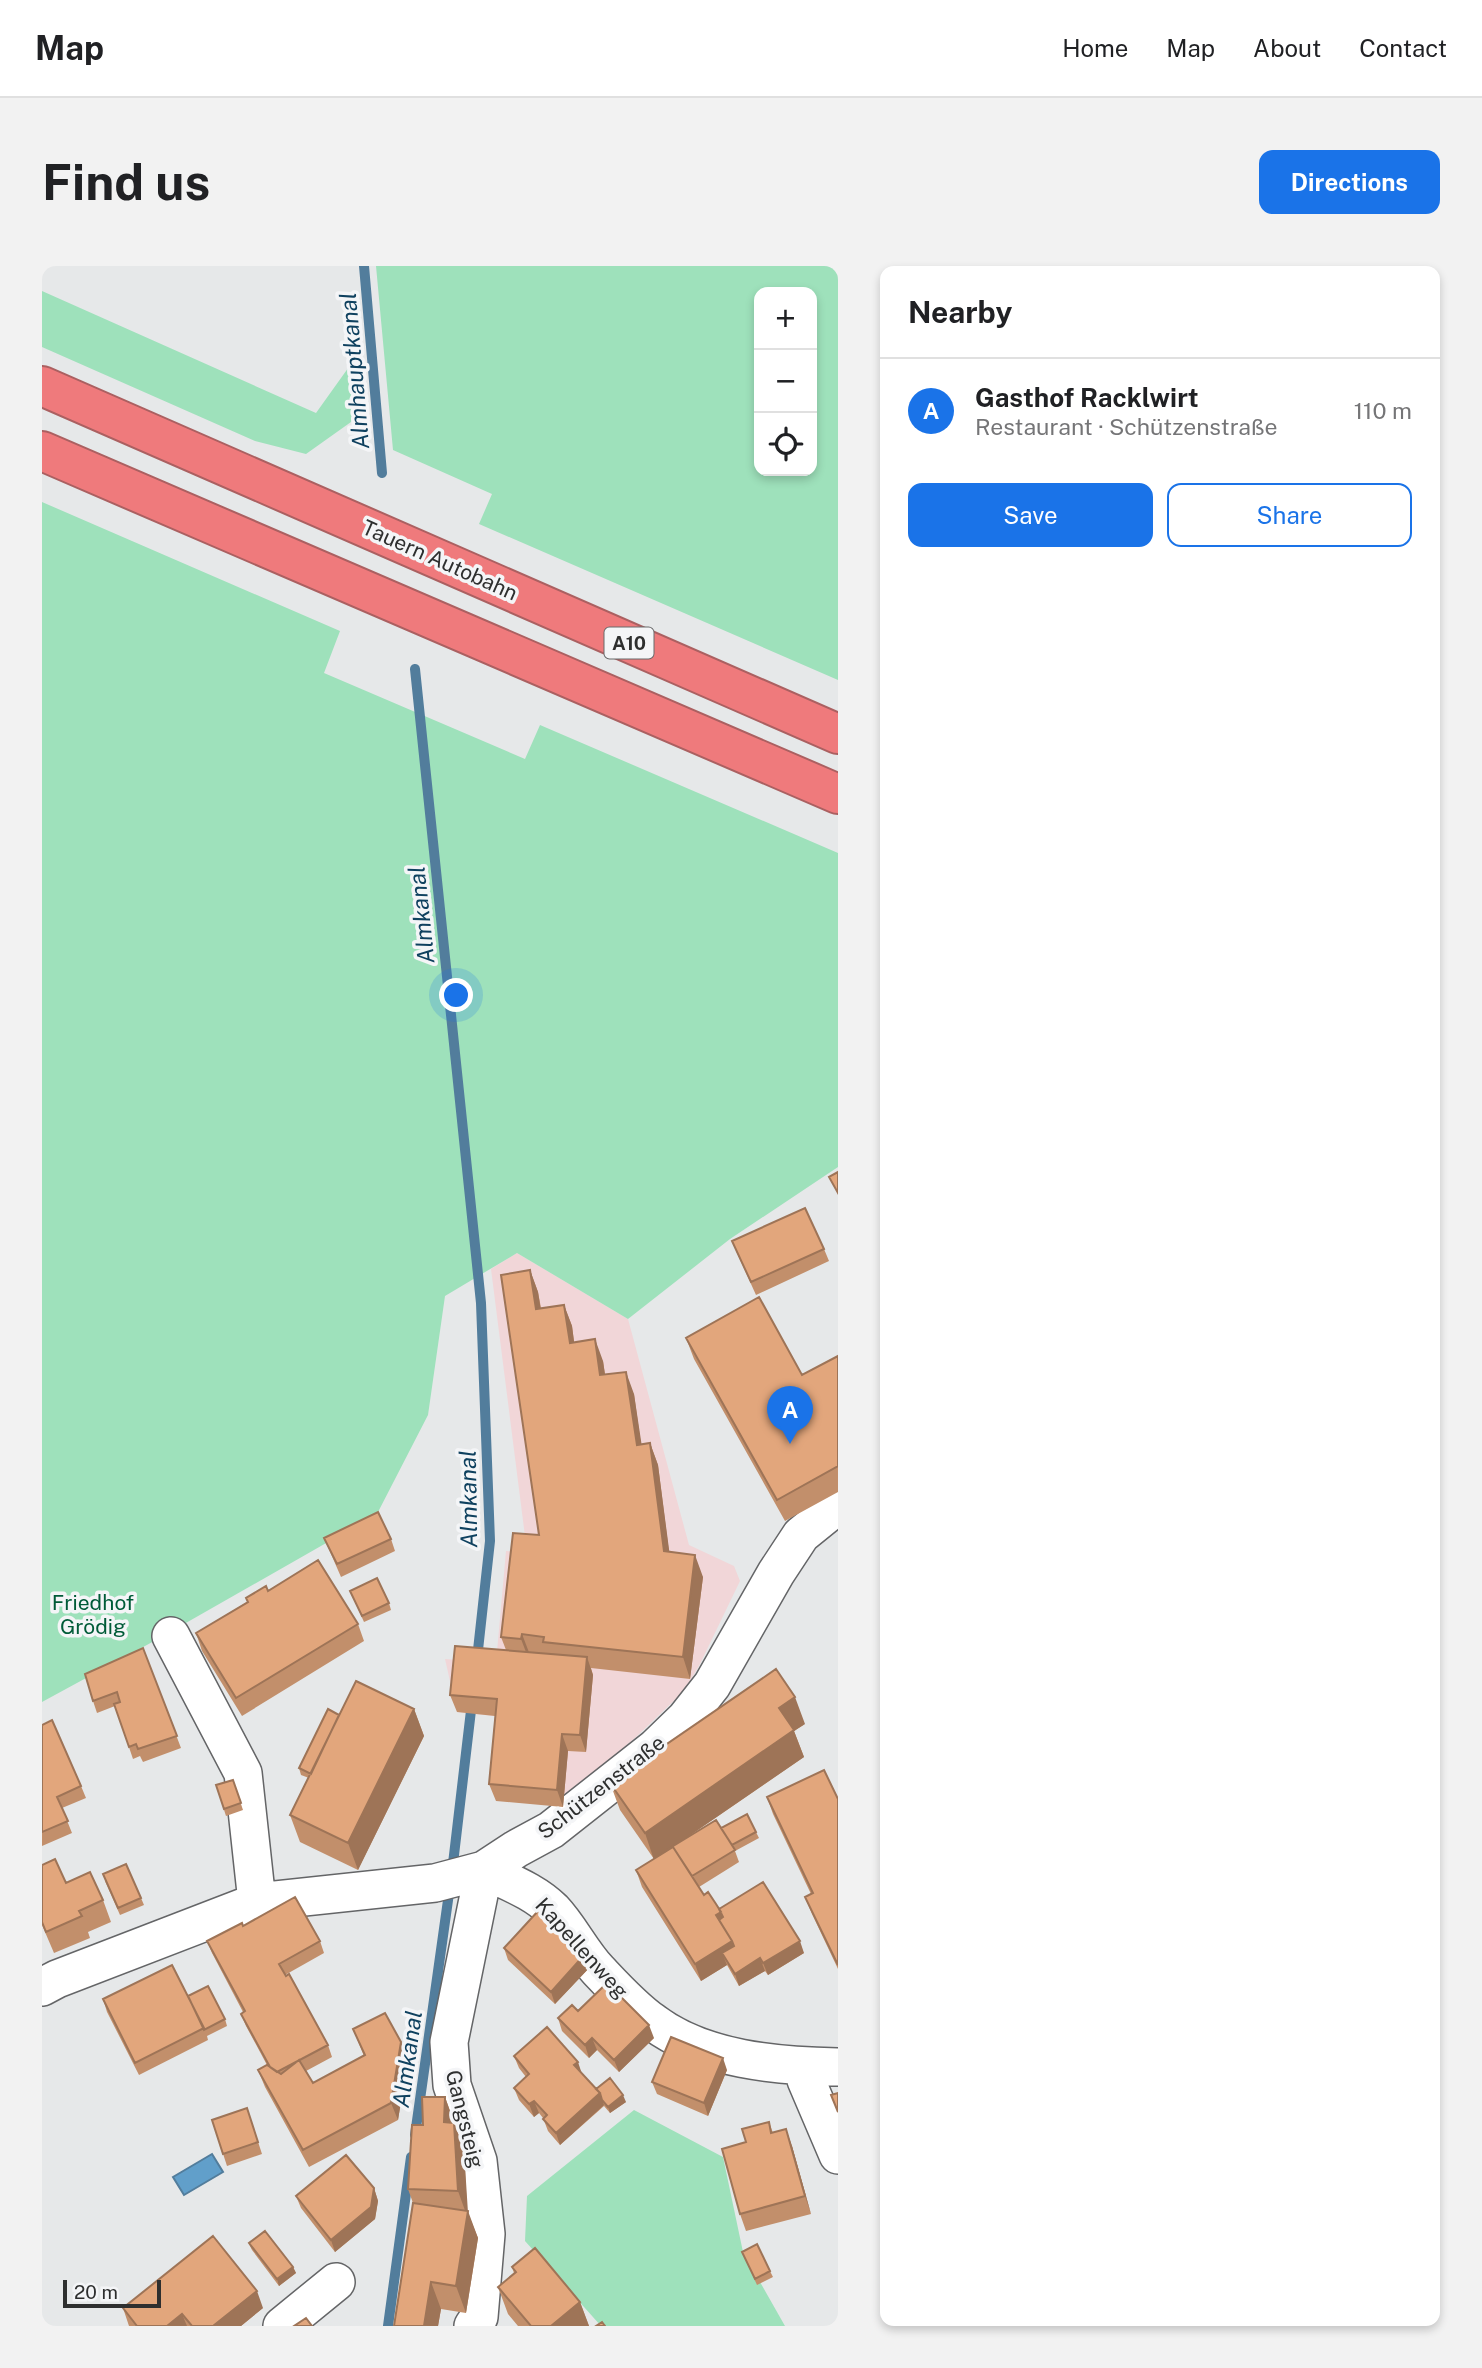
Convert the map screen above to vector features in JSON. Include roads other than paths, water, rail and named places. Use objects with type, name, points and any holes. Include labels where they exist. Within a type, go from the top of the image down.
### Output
[{"type":"highway","name":"Tauern Autobahn","points":[[42,386],[838,734]]},
{"type":"highway","points":[[42,451],[838,794]]},
{"type":"street","name":"Schützenstraße","points":[[42,1987],[257,1902],[462,1876],[551,1830],[655,1748],[686,1718],[712,1685],[776,1573],[801,1535],[838,1505]]},
{"type":"street","points":[[172,1636],[243,1773],[257,1902]]},
{"type":"street","name":"Kapellenweg","points":[[462,1876],[535,1894],[554,1912],[597,1969],[652,2022],[680,2039],[711,2050],[778,2065],[822,2067]]},
{"type":"street","name":"Gangsteig","points":[[462,1876],[449,2042],[452,2085],[478,2161],[486,2234],[479,2317],[473,2326]]},
{"type":"street","points":[[822,2067],[806,2080],[838,2155]]},
{"type":"street","points":[[282,2326],[336,2282]]},
{"type":"water","points":[[212,2154],[223,2172],[184,2195],[173,2177]]},
{"type":"waterway","name":"Almhauptkanal","points":[[364,266],[382,473]]},
{"type":"waterway","name":"Almkanal","points":[[415,669],[481,1303],[490,1541],[477,1659]]},
{"type":"waterway","name":"Almkanal","points":[[452,1872],[472,1702]]},
{"type":"waterway","name":"Almkanal","points":[[415,2135],[450,1886]]},
{"type":"waterway","name":"Almkanal","points":[[388,2326],[411,2157]]},
{"type":"place","name":"Gasthof Racklwirt","points":[[790,1444]]},
{"type":"park label","name":"Friedhof Grödig","points":[[93,1614]]}]
